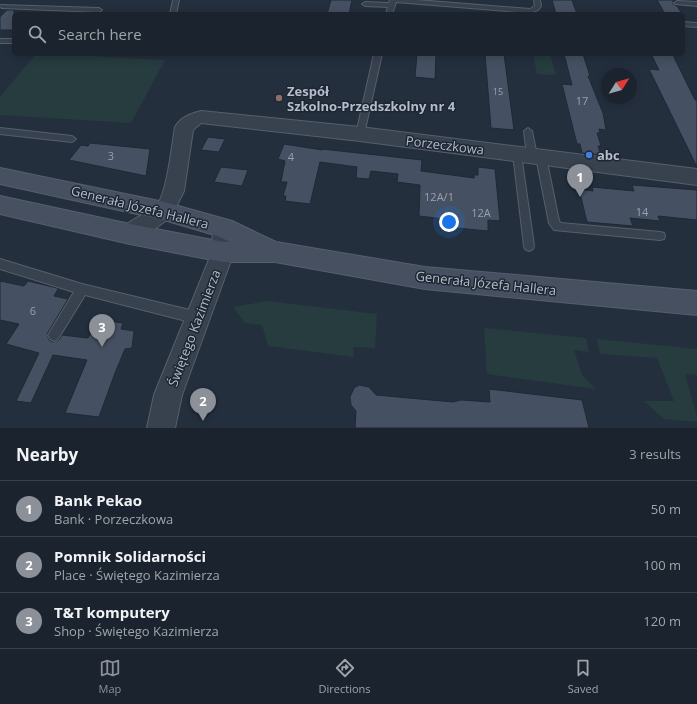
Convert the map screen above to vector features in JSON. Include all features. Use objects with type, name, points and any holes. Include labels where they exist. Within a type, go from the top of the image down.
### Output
[{"type":"main road","name":"Generała Józefa Hallera","points":[[0,176],[164,211],[224,240]]},
{"type":"main road","name":"Generała Józefa Hallera","points":[[0,205],[130,234],[224,240],[276,252],[425,278],[697,303]]},
{"type":"street","name":"Porzeczkowa","points":[[164,211],[174,191],[184,127],[194,119],[208,117],[360,134],[697,177]]},
{"type":"street","points":[[130,234],[164,211]]},
{"type":"street","name":"Świętego Kazimierza","points":[[161,428],[165,405],[198,318],[224,240]]},
{"type":"lane","points":[[1,7],[7,0]]},
{"type":"lane","points":[[173,12],[176,0]]},
{"type":"lane","points":[[389,12],[393,0],[530,11],[536,9],[538,6],[536,0]]},
{"type":"lane","points":[[677,2],[697,4]]},
{"type":"lane","points":[[365,4],[391,5]]},
{"type":"lane","points":[[1,7],[99,10]]},
{"type":"lane","points":[[685,24],[697,25]]},
{"type":"lane","points":[[0,41],[12,41]]},
{"type":"lane","points":[[360,134],[378,56]]},
{"type":"lane","points":[[0,131],[72,139]]},
{"type":"lane","points":[[528,131],[530,156],[529,246]]},
{"type":"lane","points":[[530,156],[554,223],[558,227],[660,236]]},
{"type":"lane","points":[[0,264],[45,282],[82,289],[198,318]]},
{"type":"lane","points":[[54,335],[82,289]]},
{"type":"green space","points":[[34,56],[88,56],[165,60],[131,123],[0,115],[0,97]]},
{"type":"green space","points":[[533,56],[551,56],[556,75],[537,74]]},
{"type":"green space","points":[[267,301],[377,314],[375,348],[353,347],[354,357],[268,346],[262,325],[245,323],[233,307]]},
{"type":"green space","points":[[484,328],[586,338],[589,352],[574,350],[582,375],[596,389],[487,374]]},
{"type":"green space","points":[[597,339],[697,349],[697,375],[685,374],[697,417],[697,422],[664,419],[644,401],[674,401],[657,358],[600,354]]},
{"type":"building","points":[[331,0],[352,0],[349,12],[328,12]]},
{"type":"building","points":[[552,0],[572,0],[576,12],[555,12]]},
{"type":"building","points":[[657,0],[673,0],[673,4],[677,6],[681,12],[664,12]]},
{"type":"building","points":[[7,10],[14,10],[14,12],[12,12],[12,30],[0,30],[0,17]]},
{"type":"building","points":[[417,56],[436,56],[435,79],[415,77]]},
{"type":"building","points":[[485,56],[504,56],[514,130],[491,128]]},
{"type":"building","points":[[565,56],[584,56],[590,76],[588,76],[603,113],[606,130],[599,129],[600,133],[597,133],[601,146],[598,146],[601,155],[582,153],[580,144],[577,144],[562,84],[572,85]]},
{"type":"building","points":[[652,56],[673,56],[695,100],[697,100],[697,167],[649,69],[659,70]]},
{"type":"building","points":[[208,137],[225,139],[219,152],[201,150]]},
{"type":"building","points":[[90,143],[150,149],[146,176],[69,160],[81,145],[88,146]]},
{"type":"building","points":[[284,144],[322,150],[422,160],[421,171],[474,178],[474,175],[478,175],[478,167],[495,169],[500,221],[488,220],[488,231],[445,227],[445,219],[419,216],[420,185],[397,182],[398,174],[371,171],[369,179],[356,178],[357,167],[320,162],[310,204],[285,201],[286,196],[283,196],[287,182],[281,182],[285,161],[278,159]]},
{"type":"building","points":[[221,167],[248,170],[242,186],[214,182]]},
{"type":"building","points":[[632,185],[697,190],[697,220],[658,216],[660,221],[630,218],[633,226],[587,222],[579,189],[593,191],[592,187],[634,191]]},
{"type":"building","points":[[0,281],[24,286],[28,281],[57,288],[58,289],[54,296],[68,299],[47,334],[49,340],[53,342],[59,340],[62,335],[88,338],[95,326],[105,327],[108,321],[123,323],[121,329],[134,331],[132,348],[125,349],[99,417],[65,413],[87,360],[53,355],[31,403],[16,401],[39,353],[6,344],[19,324],[0,320]]},
{"type":"building","points":[[359,385],[369,387],[376,395],[453,402],[461,400],[490,402],[489,389],[582,400],[589,428],[355,428],[356,411],[351,405],[350,397],[354,388]]},
{"type":"place","name":"Zespół Szkolno-Przedszkolny nr 4","points":[[279,98]]},
{"type":"place","name":"abc","points":[[589,155]]},
{"type":"place","name":"Bank Pekao","points":[[580,197]]},
{"type":"place","name":"T&T komputery","points":[[102,347]]},
{"type":"place","name":"Pomnik Solidarności","points":[[203,421]]}]
